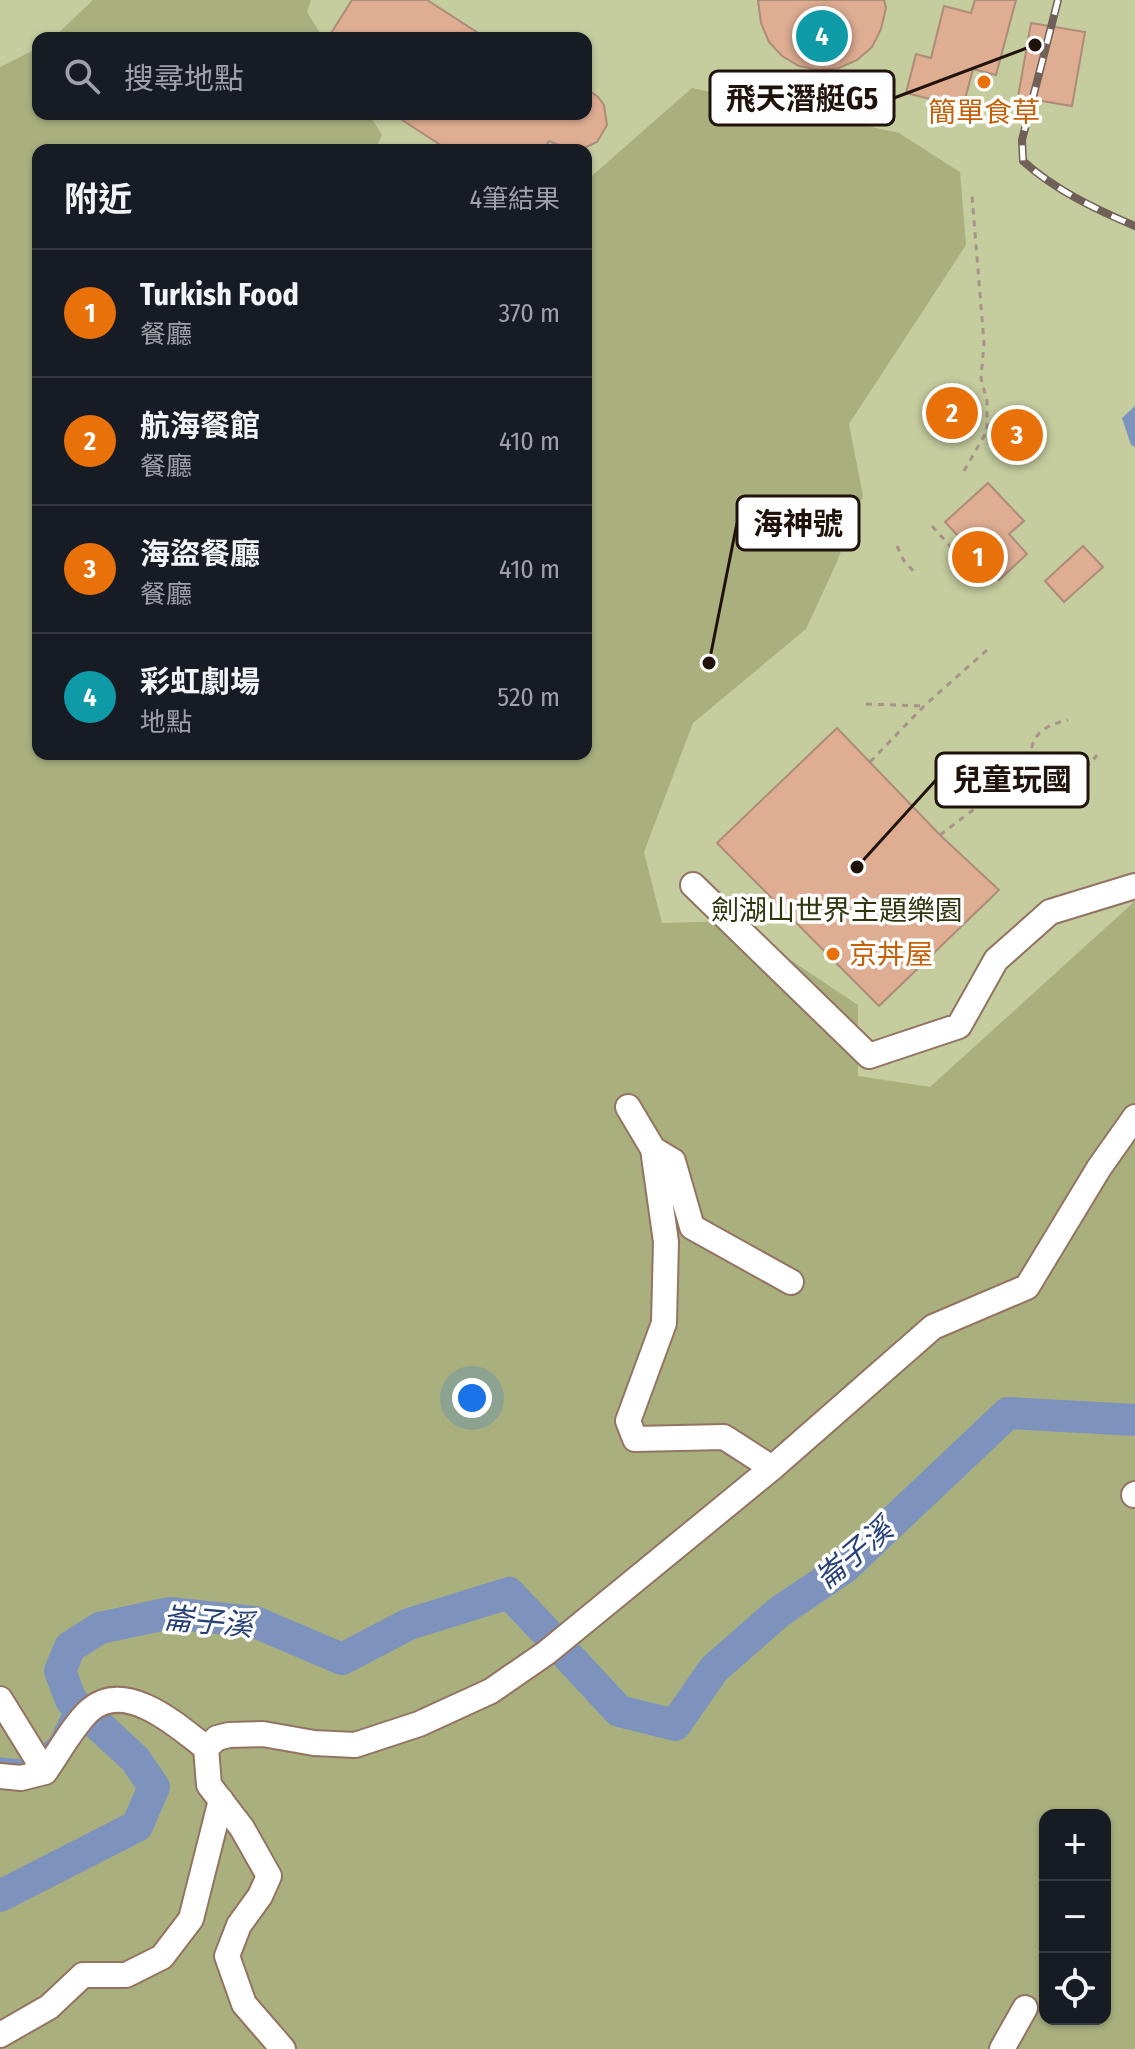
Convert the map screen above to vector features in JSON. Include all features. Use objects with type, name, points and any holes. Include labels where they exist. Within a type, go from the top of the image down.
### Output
[{"type":"lane","points":[[693,885],[869,1056],[959,1026],[996,960],[1050,912],[1135,886]]},
{"type":"lane","points":[[628,1107],[653,1149],[666,1242],[664,1323],[628,1421],[635,1439],[724,1437],[772,1468]]},
{"type":"lane","points":[[206,1748],[217,1738],[252,1734],[355,1745],[419,1724],[491,1691],[546,1653],[772,1468],[933,1327],[1027,1287],[1099,1168],[1135,1117]]},
{"type":"lane","points":[[653,1149],[673,1161],[692,1227],[791,1282]]},
{"type":"lane","points":[[0,1699],[45,1772]]},
{"type":"lane","points":[[0,1776],[21,1778],[45,1772],[91,1709],[118,1699],[162,1713],[206,1748],[209,1785],[242,1828],[269,1876],[260,1896],[239,1925],[227,1956],[244,2004],[283,2049]]},
{"type":"lane","points":[[0,2035],[49,2007],[83,1975],[126,1975],[162,1957],[191,1919],[221,1800]]},
{"type":"lane","points":[[1002,2049],[1025,2008]]},
{"type":"path","points":[[964,471],[987,431],[987,401],[981,378],[984,343],[972,196]]},
{"type":"path","points":[[932,526],[951,547]]},
{"type":"path","points":[[897,546],[904,561],[917,575]]},
{"type":"path","points":[[870,762],[924,706],[987,650]]},
{"type":"path","points":[[866,704],[924,706]]},
{"type":"path","points":[[1031,766],[1030,751],[1034,740],[1046,725],[1068,720]]},
{"type":"path","points":[[1031,766],[1046,776],[1066,778],[1083,774],[1097,755]]},
{"type":"path","points":[[940,835],[1031,766]]},
{"type":"green space","name":"劍湖山世界主題樂園","points":[[0,0],[1135,0],[1135,1038],[762,1445],[588,760],[592,760],[592,144],[32,144],[32,189],[0,400]]},
{"type":"green space","points":[[93,0],[311,0],[307,12],[319,32],[59,32]]},
{"type":"green space","points":[[32,51],[32,120],[373,120],[382,135],[378,144],[32,144],[32,760],[592,760],[592,176],[692,88],[899,133],[960,172],[966,245],[849,424],[863,496],[806,629],[693,723],[644,852],[662,923],[732,921],[858,1005],[858,1076],[930,1087],[1135,901],[1135,2049],[0,2049],[0,67]]},
{"type":"water","points":[[1135,406],[1135,447],[1131,445],[1122,418]]},
{"type":"building","points":[[352,0],[427,0],[477,32],[332,32]]},
{"type":"building","points":[[758,0],[884,0],[886,8],[872,47],[857,60],[839,68],[819,70],[799,66],[782,56],[769,42],[761,23]]},
{"type":"building","points":[[975,0],[1016,0],[996,75],[973,69],[963,107],[906,93],[916,54],[931,58],[944,6],[971,13]]},
{"type":"building","points":[[1031,23],[1085,32],[1072,106],[1018,97]]},
{"type":"building","points":[[592,92],[604,105],[607,125],[597,142],[592,144],[556,144],[549,141],[547,144],[439,144],[402,120],[592,120]]},
{"type":"building","points":[[988,483],[1024,521],[1009,534],[1027,554],[999,580],[945,522]]},
{"type":"building","points":[[1083,546],[1103,567],[1064,602],[1045,581]]},
{"type":"building","points":[[837,728],[940,835],[999,890],[879,1006],[717,843]]},
{"type":"waterway","name":"崙子溪","points":[[567,1655],[619,1711],[675,1725],[714,1669],[779,1612],[844,1568],[1008,1413],[1135,1420]]},
{"type":"waterway","name":"崙子溪","points":[[0,1896],[137,1826],[154,1787],[135,1759],[71,1700],[60,1671],[70,1647],[100,1628],[170,1613],[255,1622],[342,1659],[409,1624],[509,1593],[547,1633]]},
{"type":"waterway","points":[[40,1749],[52,1740],[71,1700]]},
{"type":"waterway","points":[[0,1760],[24,1762],[29,1758]]},
{"type":"railway","points":[[1058,0],[1022,140],[1023,161],[1076,198],[1135,226]]},
{"type":"place","name":"彩虹劇場","points":[[822,36]]},
{"type":"place","name":"飛天潛艇G5","points":[[1035,45]]},
{"type":"place","name":"簡單食草","points":[[984,82]]},
{"type":"place","name":"航海餐館","points":[[952,413]]},
{"type":"place","name":"海盜餐廳","points":[[1017,435]]},
{"type":"place","name":"Turkish Food","points":[[978,557]]},
{"type":"place","name":"海神號","points":[[709,663]]},
{"type":"place","name":"兒童玩國","points":[[857,867]]},
{"type":"place","name":"京丼屋","points":[[833,954]]}]
